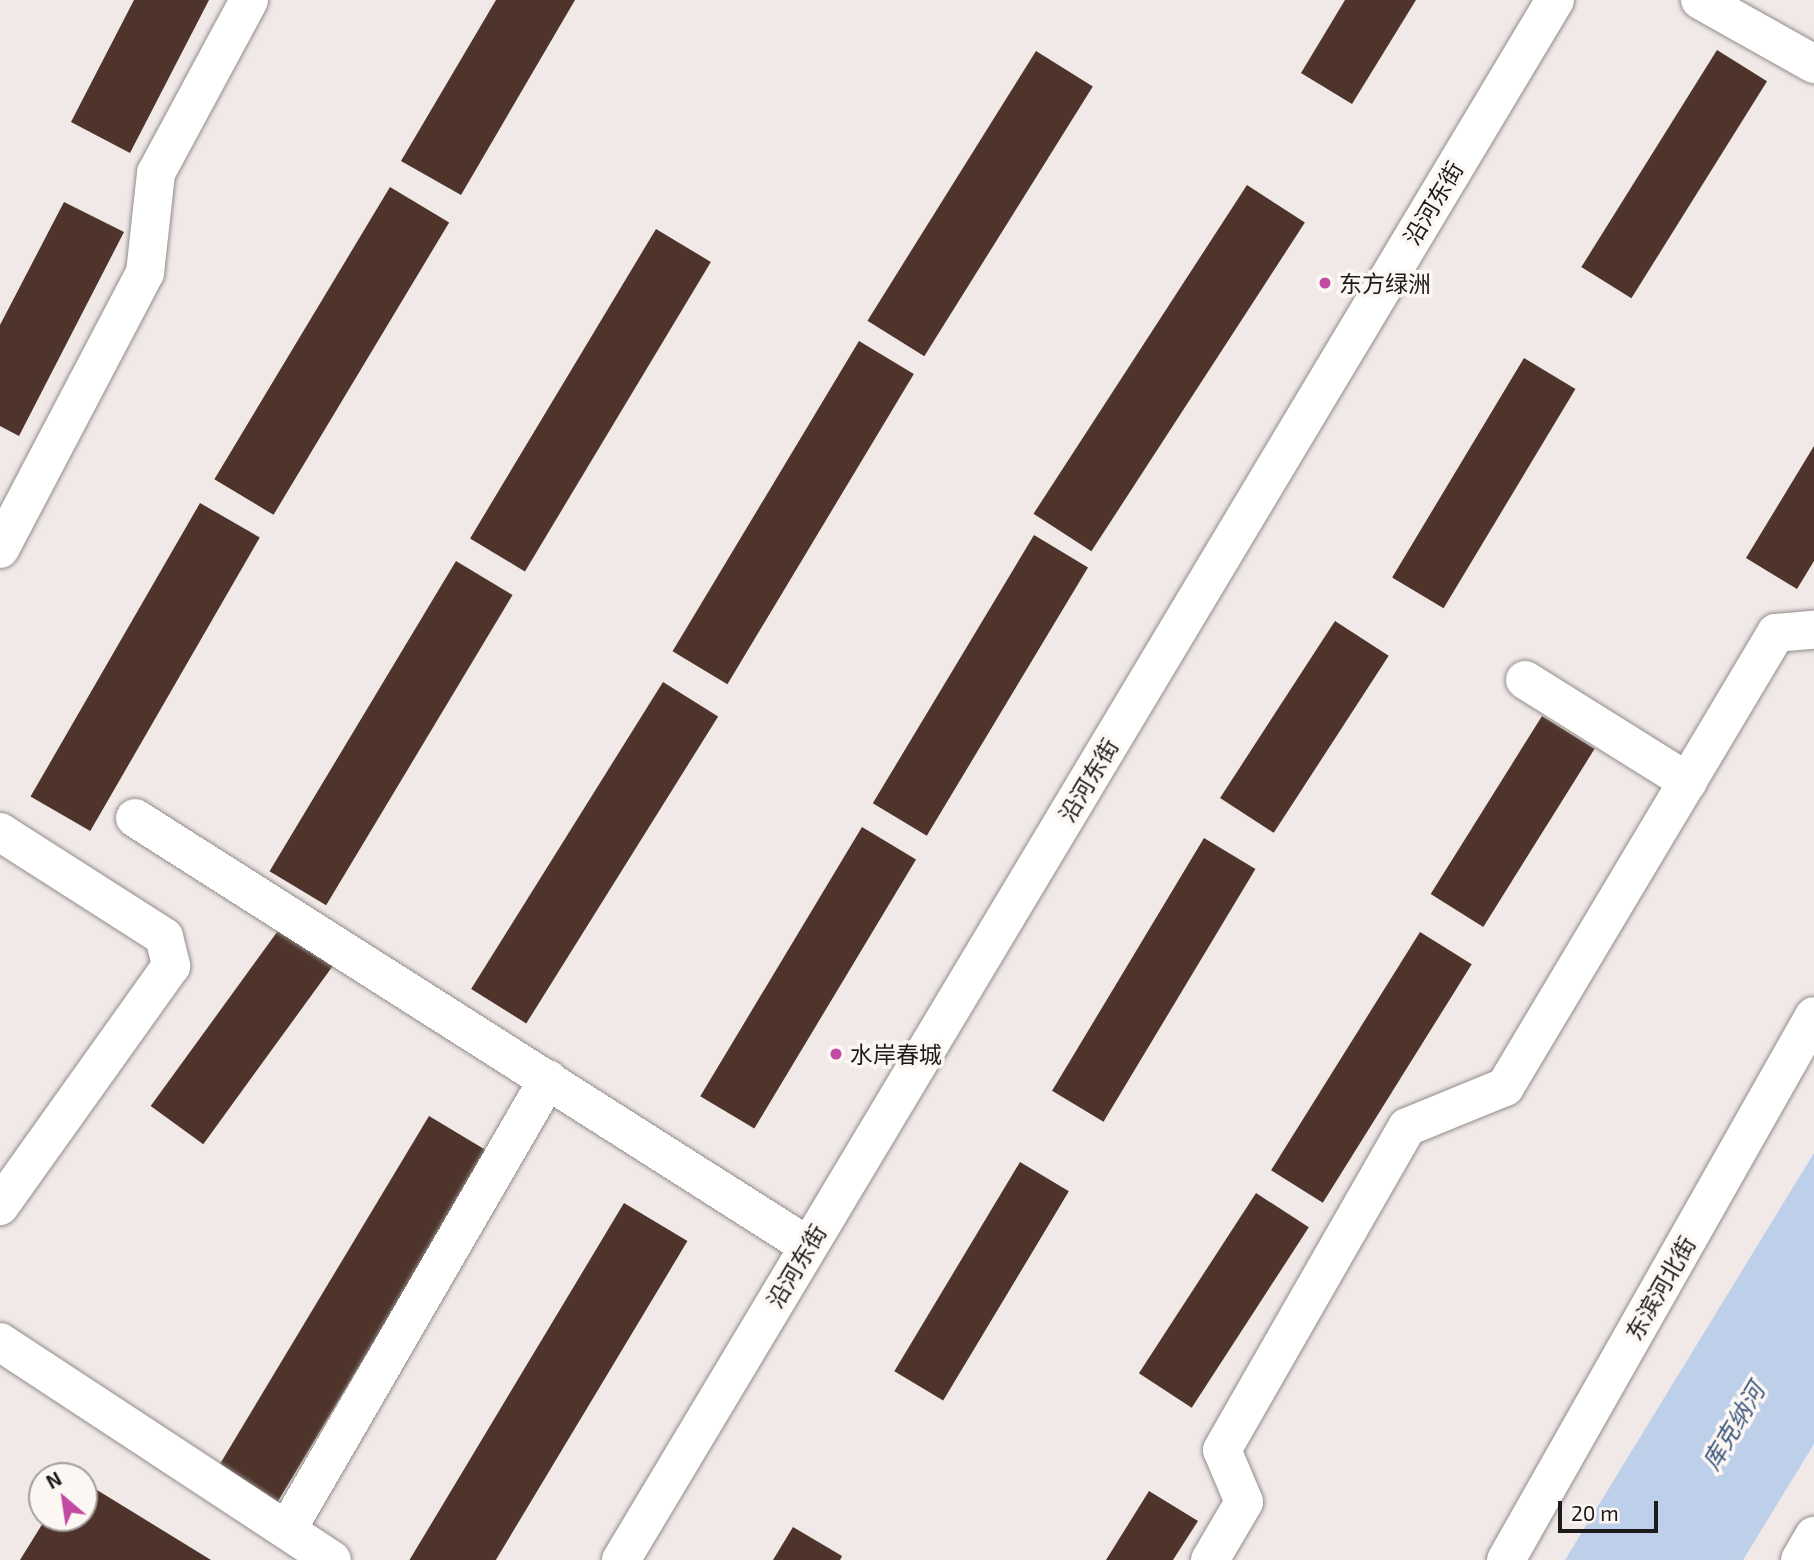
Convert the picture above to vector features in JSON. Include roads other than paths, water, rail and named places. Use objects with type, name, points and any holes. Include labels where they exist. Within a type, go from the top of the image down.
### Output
[{"type":"street","points":[[0,549],[145,273],[156,173],[249,0]]},
{"type":"street","name":"沿河东街","points":[[621,1560],[1555,0]]},
{"type":"street","points":[[1700,0],[1814,64]]},
{"type":"street","points":[[1210,1560],[1244,1502],[1223,1450],[1407,1127],[1505,1087],[1776,633],[1814,629]]},
{"type":"street","points":[[1525,680],[1688,782]]},
{"type":"street","points":[[135,818],[808,1246]]},
{"type":"street","points":[[0,832],[164,937],[170,966],[0,1206]]},
{"type":"street","name":"东滨河北街","points":[[1506,1560],[1814,1016]]},
{"type":"street","points":[[287,1530],[548,1079]]},
{"type":"street","points":[[0,1342],[331,1560]]},
{"type":"street","points":[[1800,1560],[1814,1536]]},
{"type":"water","name":"库克纳河","points":[[1814,1153],[1814,1444],[1743,1560],[1565,1560]]},
{"type":"place","name":"东方绿洲","points":[[1325,283]]},
{"type":"place","name":"水岸春城","points":[[836,1054]]}]
